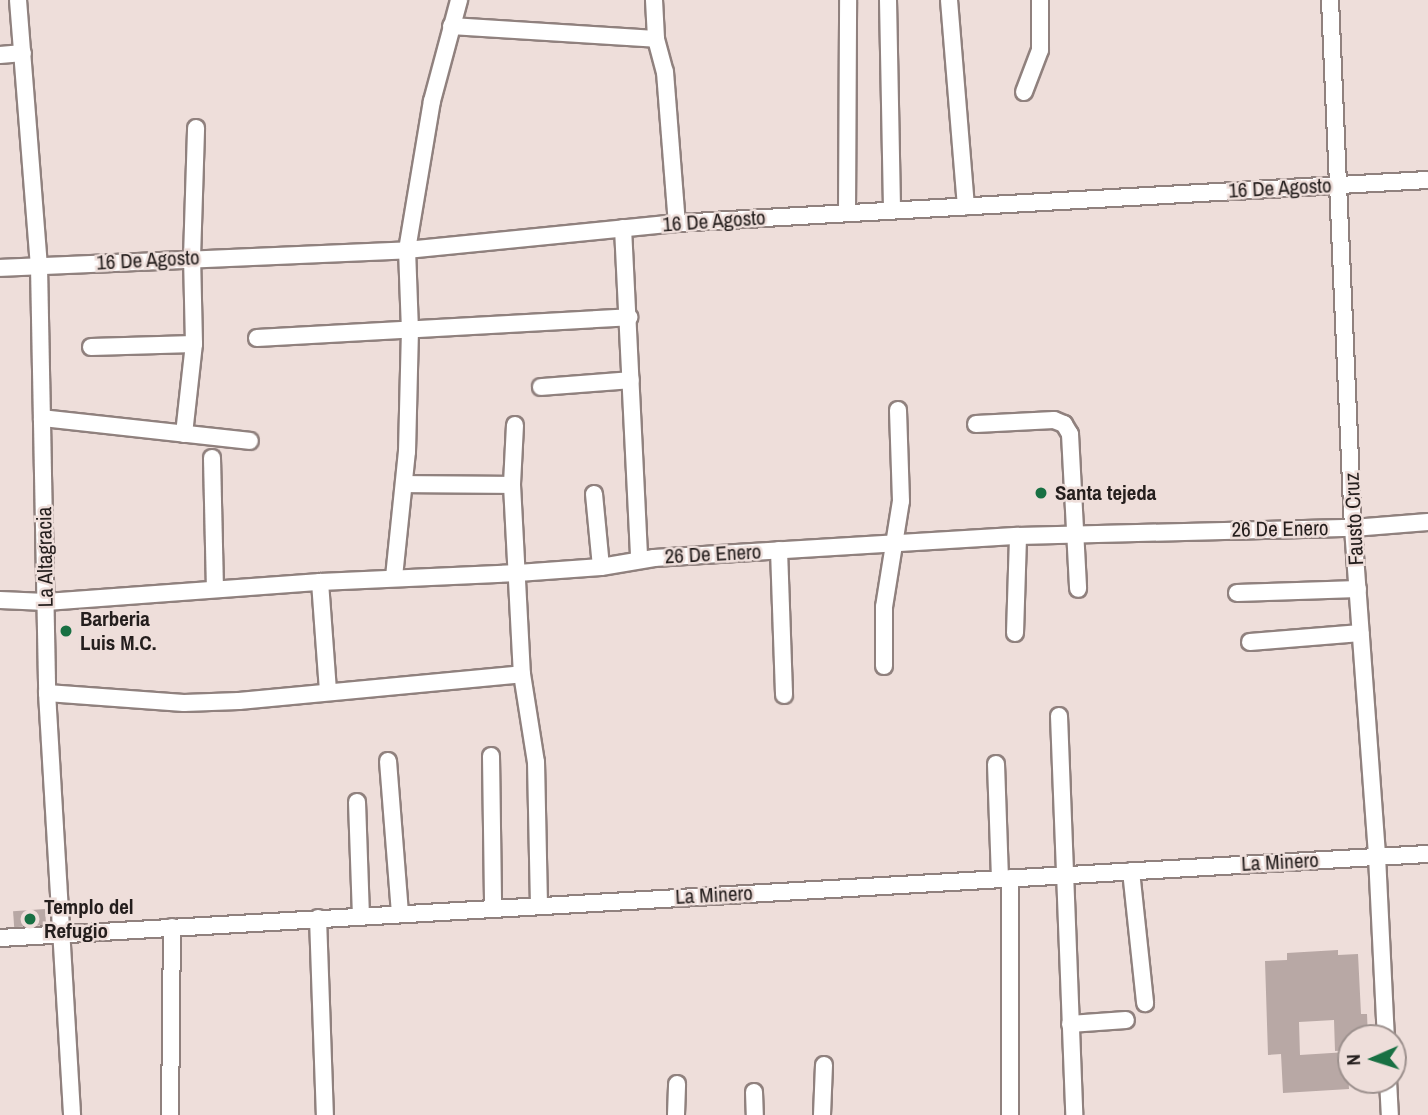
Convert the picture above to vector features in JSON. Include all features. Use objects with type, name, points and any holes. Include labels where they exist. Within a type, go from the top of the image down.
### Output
[{"type":"street","name":"La Altagracia","points":[[18,0],[39,266],[47,693],[72,1115]]},
{"type":"street","points":[[394,577],[404,484],[410,331],[407,250],[430,113],[459,0]]},
{"type":"street","points":[[654,0],[656,39],[665,72],[677,223]]},
{"type":"street","points":[[847,213],[848,0]]},
{"type":"street","points":[[888,0],[892,210]]},
{"type":"street","points":[[949,0],[966,206]]},
{"type":"street","points":[[1024,92],[1040,50],[1040,0]]},
{"type":"street","name":"Fausto Cruz","points":[[1330,0],[1353,528],[1377,856],[1385,1024]]},
{"type":"street","points":[[451,26],[656,39]]},
{"type":"street","points":[[0,55],[23,53]]},
{"type":"street","points":[[184,433],[194,344],[192,258],[197,128]]},
{"type":"street","name":"16 De Agosto","points":[[0,268],[407,250],[677,223],[1428,180]]},
{"type":"street","points":[[623,228],[639,560]]},
{"type":"street","points":[[257,338],[629,317]]},
{"type":"street","points":[[90,347],[194,344]]},
{"type":"street","points":[[541,387],[631,380]]},
{"type":"street","points":[[884,666],[884,607],[892,543],[901,501],[898,410]]},
{"type":"street","points":[[42,418],[250,441]]},
{"type":"street","points":[[976,424],[1054,420],[1064,424],[1070,434],[1078,589]]},
{"type":"street","points":[[515,425],[512,485],[522,674],[536,762],[539,905]]},
{"type":"street","points":[[212,458],[215,589]]},
{"type":"street","points":[[404,484],[512,485]]},
{"type":"street","points":[[594,494],[601,567]]},
{"type":"street","name":"26 De Enero","points":[[0,600],[46,602],[394,577],[518,573],[601,567],[639,560],[1018,536],[1353,528],[1428,522]]},
{"type":"street","points":[[1015,633],[1018,536]]},
{"type":"street","points":[[779,550],[785,695]]},
{"type":"street","points":[[320,582],[328,692]]},
{"type":"street","points":[[1237,593],[1358,589]]},
{"type":"street","points":[[1250,642],[1361,633]]},
{"type":"street","points":[[47,693],[184,704],[522,674]]},
{"type":"street","points":[[1059,716],[1074,1115]]},
{"type":"street","points":[[491,756],[493,907]]},
{"type":"street","points":[[388,761],[400,913]]},
{"type":"street","points":[[996,764],[1005,878],[1010,1115]]},
{"type":"street","points":[[357,802],[361,915]]},
{"type":"street","name":"La Minero","points":[[0,938],[1428,854]]},
{"type":"street","points":[[1131,871],[1145,1003]]},
{"type":"street","points":[[318,918],[325,1115]]},
{"type":"street","points":[[170,1115],[172,927]]},
{"type":"street","points":[[1070,1024],[1126,1020]]},
{"type":"street","points":[[822,1115],[824,1065]]},
{"type":"street","points":[[676,1115],[677,1084]]},
{"type":"street","points":[[754,1092],[755,1115]]},
{"type":"street","points":[[1389,1094],[1390,1115]]},
{"type":"building","name":"Templo del Refugio","points":[[45,909],[46,925],[14,927],[13,911]]},
{"type":"building","points":[[1338,950],[1338,955],[1358,954],[1361,1014],[1367,1014],[1367,1024],[1337,1024],[1335,1051],[1334,1020],[1299,1022],[1300,1055],[1337,1053],[1337,1090],[1283,1093],[1281,1054],[1268,1055],[1265,961],[1287,960],[1287,953]]},
{"type":"place","name":"Santa tejeda","points":[[1041,493]]},
{"type":"place","name":"Barberia Luis M.C.","points":[[66,631]]},
{"type":"place","name":"Templo del Refugio","points":[[30,919]]}]
